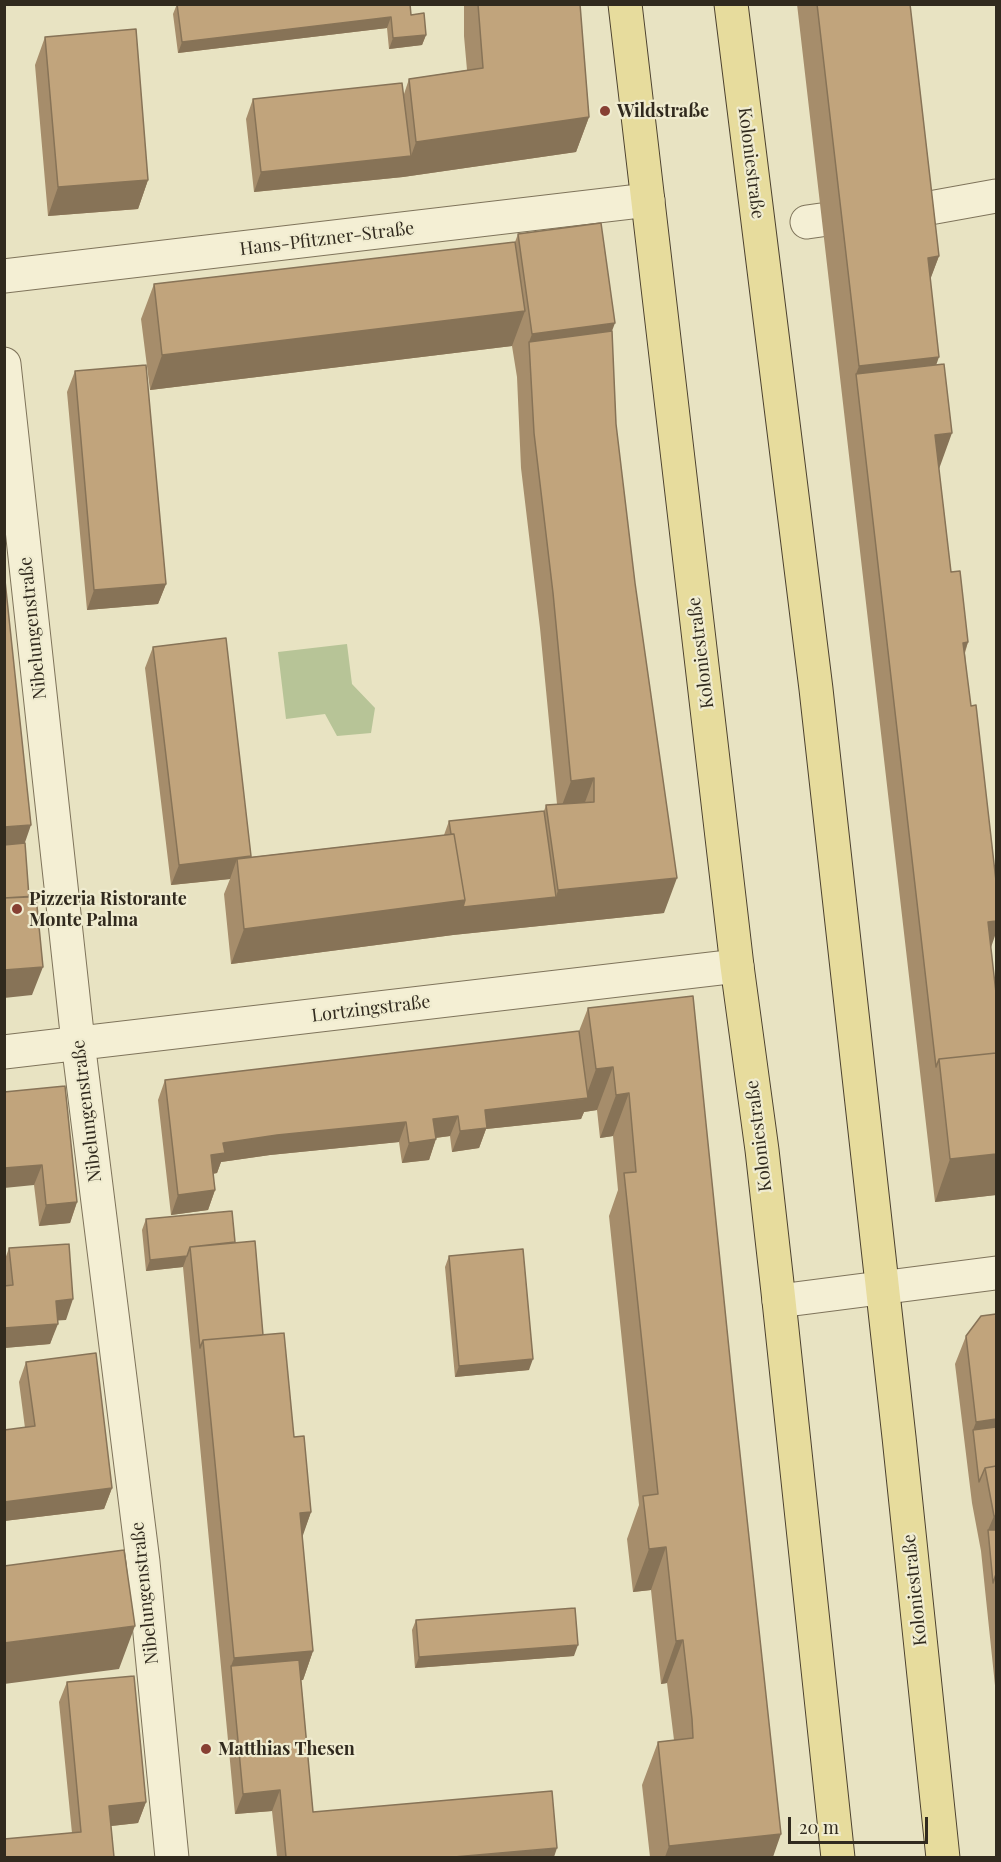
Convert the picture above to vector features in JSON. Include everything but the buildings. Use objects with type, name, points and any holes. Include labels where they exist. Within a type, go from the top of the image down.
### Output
[{"type":"main road","name":"Koloniestraße","points":[[625,4],[737,966],[779,1302],[838,1857]]},
{"type":"main road","name":"Koloniestraße","points":[[731,4],[816,689],[943,1857]]},
{"type":"street","points":[[914,211],[996,196]]},
{"type":"street","name":"Hans-Pfitzner-Straße","points":[[4,276],[648,200]]},
{"type":"street","name":"Nibelungenstraße","points":[[4,364],[78,1042],[131,1564],[172,1857]]},
{"type":"street","name":"Lortzingstraße","points":[[4,1052],[737,966]]},
{"type":"street","points":[[779,1302],[996,1273]]},
{"type":"green space","points":[[347,644],[352,684],[375,708],[371,733],[337,736],[325,714],[286,719],[278,652]]},
{"type":"place","name":"Wildstraße","points":[[605,111]]},
{"type":"place","name":"Pizzeria Ristorante Monte Palma","points":[[17,909]]},
{"type":"place","name":"Matthias Thesen","points":[[206,1749]]}]
